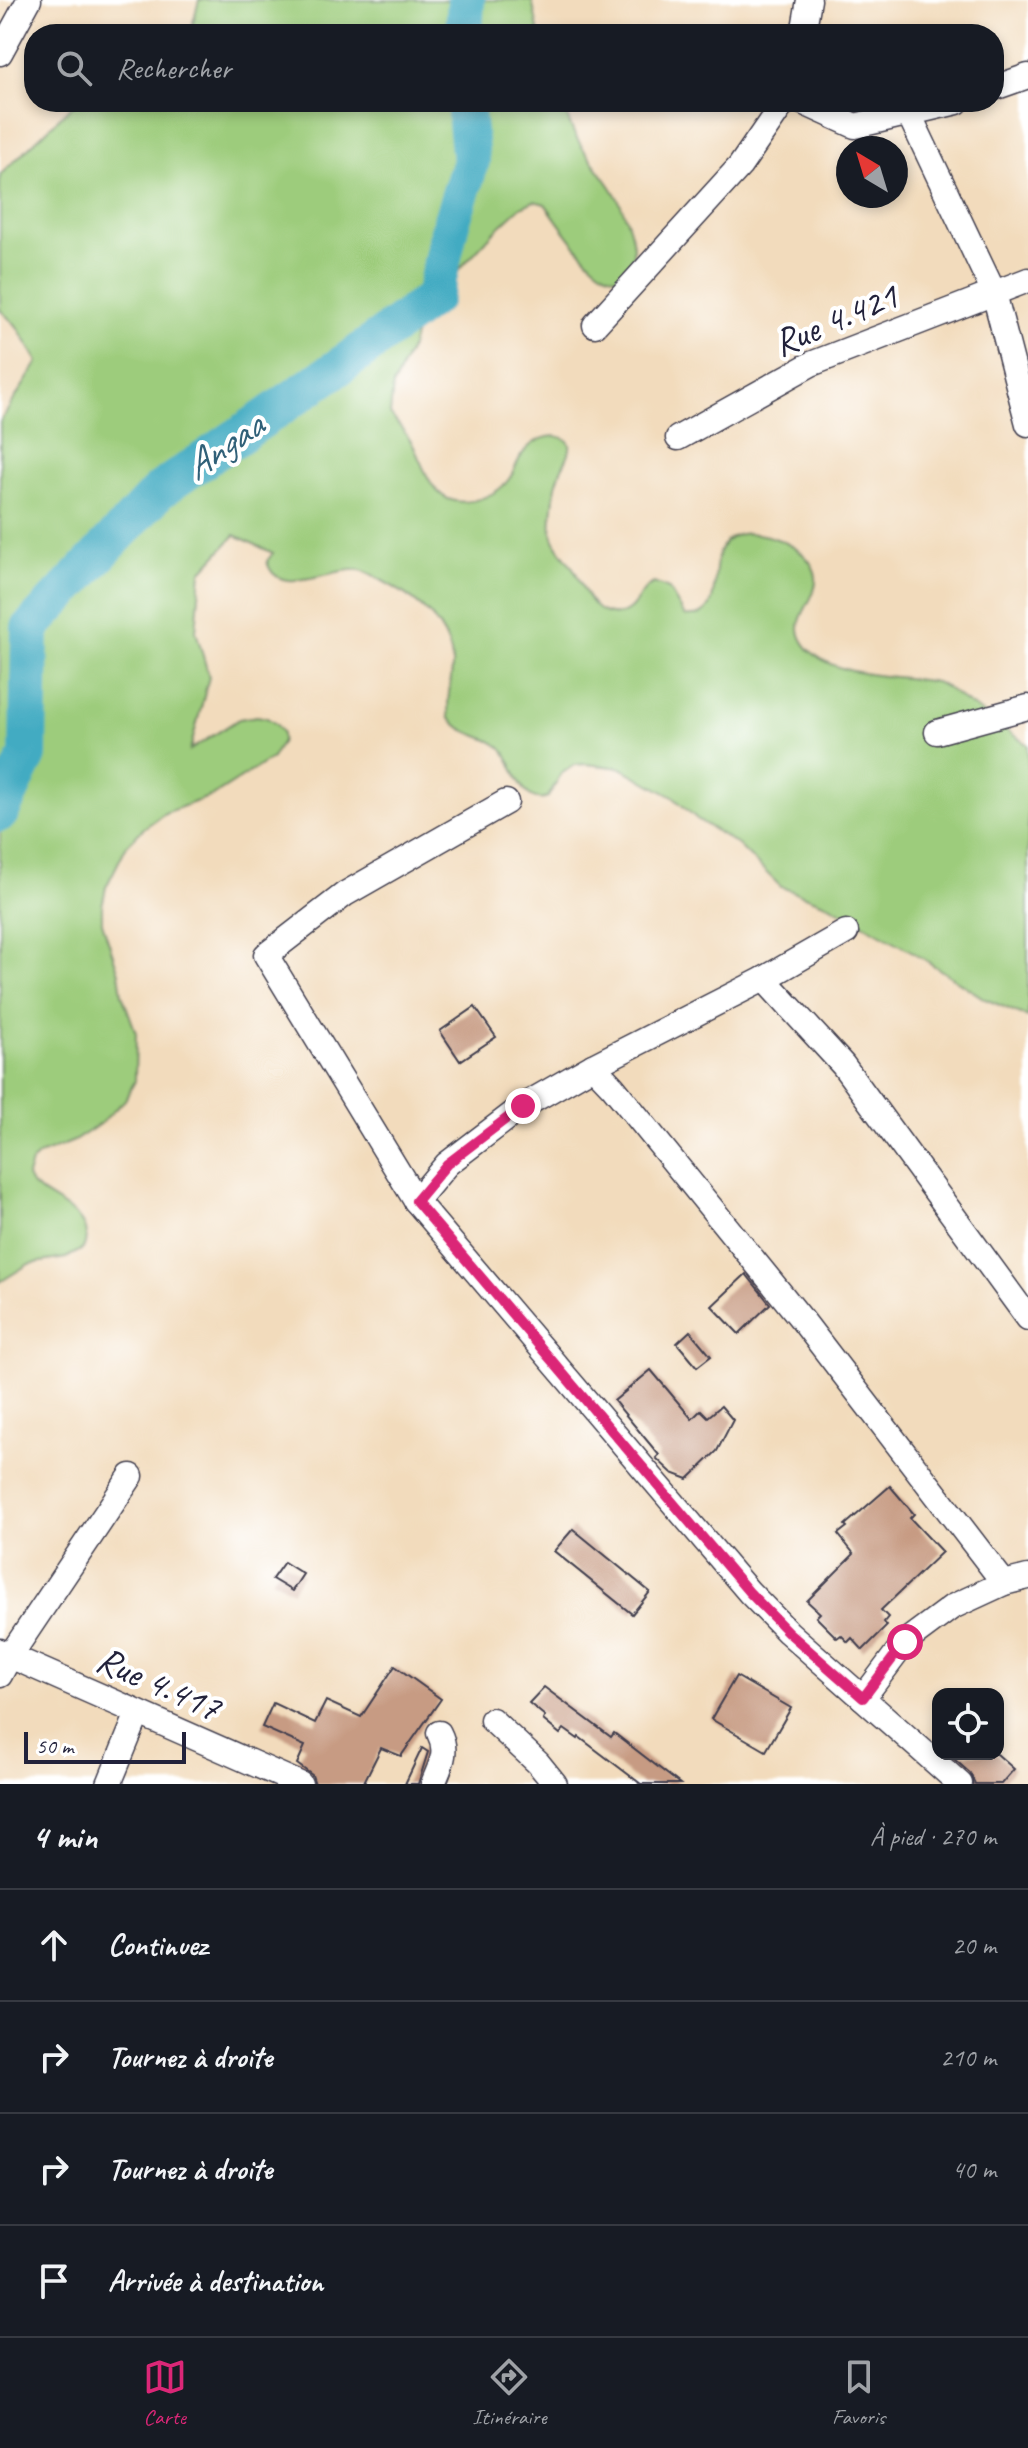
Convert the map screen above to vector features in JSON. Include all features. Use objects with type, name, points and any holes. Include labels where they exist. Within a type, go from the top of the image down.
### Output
[{"type":"street","points":[[805,24],[809,0]]},
{"type":"street","points":[[0,53],[23,2]]},
{"type":"street","points":[[1004,84],[1028,76]]},
{"type":"street","points":[[595,325],[740,166],[777,112]]},
{"type":"street","points":[[824,112],[855,126],[918,112]]},
{"type":"street","points":[[909,114],[994,293],[1028,424]]},
{"type":"street","name":"Rue 4.421","points":[[678,438],[811,364],[1028,280]]},
{"type":"street","points":[[937,732],[1028,707]]},
{"type":"street","points":[[506,802],[345,894],[266,955],[416,1201],[749,1592],[788,1632],[960,1784]]},
{"type":"street","points":[[416,1201],[447,1164],[523,1106],[593,1066],[764,979],[846,932]]},
{"type":"street","points":[[764,979],[843,1065],[1028,1318]]},
{"type":"street","points":[[593,1066],[1016,1580],[952,1607],[905,1642],[863,1698]]},
{"type":"street","points":[[3,1661],[131,1476]]},
{"type":"street","name":"Rue 4.417","points":[[3,1661],[138,1713],[300,1784]]},
{"type":"street","points":[[109,1784],[138,1713]]},
{"type":"street","points":[[492,1720],[538,1763],[555,1784]]},
{"type":"street","points":[[433,1784],[445,1755],[444,1742],[439,1733]]},
{"type":"green space","points":[[199,0],[532,0],[537,24],[193,24]]},
{"type":"green space","points":[[66,112],[565,112],[576,137],[619,201],[632,236],[631,264],[622,275],[611,276],[585,256],[545,204],[534,201],[521,207],[421,311],[411,347],[393,385],[390,414],[412,443],[433,486],[446,498],[455,501],[477,500],[498,490],[509,479],[524,452],[538,441],[556,436],[567,440],[570,448],[556,488],[552,519],[554,540],[586,594],[602,612],[625,612],[654,583],[669,589],[685,616],[700,614],[709,607],[713,596],[719,553],[725,542],[737,535],[748,534],[773,538],[797,549],[813,567],[816,584],[799,628],[811,652],[849,670],[938,683],[1028,745],[1028,1017],[985,999],[913,952],[829,905],[781,887],[738,845],[697,819],[673,797],[621,768],[574,765],[561,774],[548,797],[539,799],[531,796],[500,747],[462,729],[449,718],[452,673],[449,646],[438,624],[421,607],[402,592],[362,570],[306,579],[281,578],[272,572],[267,561],[273,553],[235,535],[201,572],[196,631],[209,677],[190,750],[239,719],[257,716],[276,724],[282,732],[282,741],[272,758],[214,795],[165,813],[127,845],[106,887],[102,922],[136,1033],[135,1081],[125,1100],[100,1124],[74,1141],[39,1155],[31,1163],[27,1176],[31,1184],[74,1214],[82,1224],[86,1235],[83,1249],[66,1258],[29,1264],[0,1282],[0,422],[38,362],[16,325],[0,310],[0,175]]},
{"type":"building","points":[[475,1007],[496,1037],[460,1061],[440,1031]]},
{"type":"building","points":[[746,1274],[770,1304],[739,1334],[712,1306]]},
{"type":"building","points":[[690,1331],[711,1356],[697,1367],[677,1343]]},
{"type":"building","points":[[651,1370],[692,1419],[701,1410],[708,1417],[721,1406],[733,1420],[717,1451],[688,1479],[672,1473],[656,1458],[659,1455],[614,1401]]},
{"type":"building","points":[[890,1486],[914,1514],[910,1518],[942,1552],[881,1610],[888,1617],[884,1622],[887,1626],[863,1650],[852,1638],[848,1642],[841,1635],[837,1638],[816,1617],[820,1613],[807,1601],[854,1554],[838,1534]]},
{"type":"building","points":[[573,1529],[650,1592],[632,1614],[554,1551]]},
{"type":"building","points":[[284,1562],[303,1574],[292,1591],[272,1579]]},
{"type":"building","points":[[395,1666],[441,1699],[401,1756],[381,1748],[363,1784],[315,1784],[312,1775],[297,1764],[305,1746],[262,1727],[273,1703],[315,1723],[326,1701],[361,1717]]},
{"type":"building","points":[[736,1676],[791,1708],[766,1751],[711,1719]]},
{"type":"building","points":[[544,1687],[611,1737],[614,1733],[680,1784],[641,1784],[579,1737],[564,1729],[560,1734],[529,1703]]},
{"type":"building","points":[[422,1748],[428,1752],[418,1784],[405,1784]]},
{"type":"building","points":[[955,1760],[1004,1760],[1014,1769],[1001,1784],[975,1784],[970,1773]]},
{"type":"waterway","name":"Angaa","points":[[465,24],[466,0]]},
{"type":"waterway","name":"Angaa","points":[[0,813],[28,755],[30,628],[160,490],[359,353],[434,297],[450,226],[471,161],[466,112]]},
{"type":"route","points":[[523,1106],[447,1164],[416,1201],[749,1592],[788,1632],[863,1698],[905,1642]]}]
